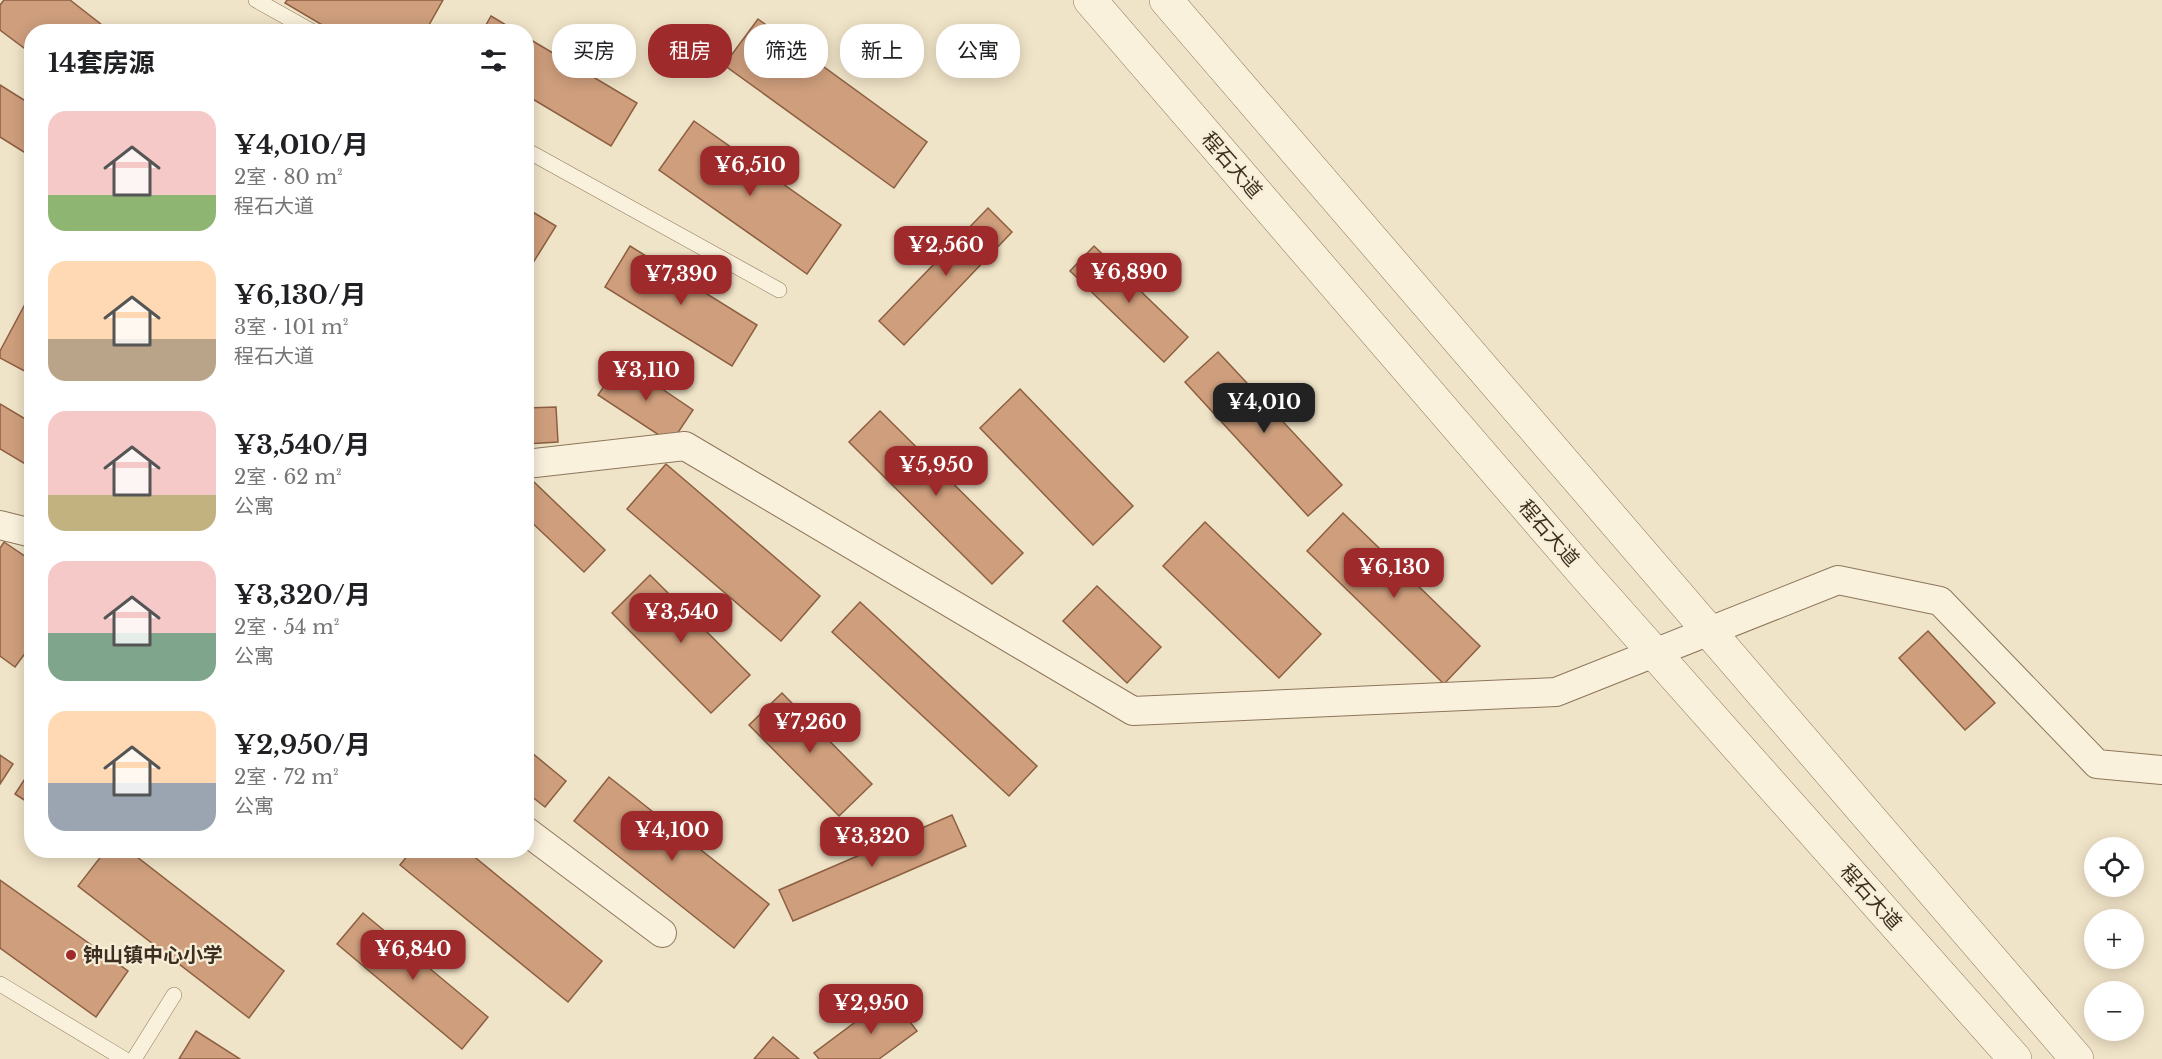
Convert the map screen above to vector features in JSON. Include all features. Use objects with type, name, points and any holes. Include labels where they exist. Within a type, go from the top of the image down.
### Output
[{"type":"street","name":"程石大道","points":[[1090,0],[1655,653],[2015,1059]]},
{"type":"street","points":[[1166,0],[1710,632],[2071,1057]]},
{"type":"street","points":[[534,463],[685,446],[1133,711],[1556,692],[1838,580],[1940,601],[2097,764],[2162,770]]},
{"type":"street","points":[[0,525],[24,531]]},
{"type":"street","points":[[534,837],[662,933]]},
{"type":"lane","points":[[256,0],[299,24]]},
{"type":"lane","points":[[534,154],[779,290]]},
{"type":"lane","points":[[0,984],[124,1059]]},
{"type":"lane","points":[[134,1059],[174,995]]},
{"type":"building","points":[[4,0],[70,0],[101,24],[24,24],[24,48],[0,30],[0,5]]},
{"type":"building","points":[[287,0],[443,0],[430,24],[320,24],[285,3]]},
{"type":"building","points":[[491,16],[504,24],[486,24]]},
{"type":"building","points":[[758,19],[765,24],[754,24]]},
{"type":"building","points":[[744,38],[744,78],[828,78],[828,70],[927,142],[894,188],[732,71],[732,54]]},
{"type":"building","points":[[534,42],[552,52],[552,78],[595,78],[637,103],[611,146],[534,100]]},
{"type":"building","points":[[0,85],[24,100],[24,152],[0,137]]},
{"type":"building","points":[[694,121],[841,225],[807,274],[659,170]]},
{"type":"building","points":[[988,208],[1012,232],[904,345],[879,321]]},
{"type":"building","points":[[534,213],[556,226],[534,261]]},
{"type":"building","points":[[630,246],[757,325],[732,366],[605,287]]},
{"type":"building","points":[[1094,246],[1188,337],[1164,362],[1070,271]]},
{"type":"building","points":[[24,306],[24,371],[0,358],[0,351]]},
{"type":"building","points":[[1218,352],[1342,485],[1308,516],[1185,382]]},
{"type":"building","points":[[621,361],[693,410],[671,443],[598,395]]},
{"type":"building","points":[[1020,389],[1133,506],[1093,545],[980,428]]},
{"type":"building","points":[[0,404],[24,418],[24,463],[0,449]]},
{"type":"building","points":[[556,407],[558,442],[534,444],[534,408]]},
{"type":"building","points":[[880,411],[1023,553],[992,584],[849,442]]},
{"type":"building","points":[[666,464],[820,596],[781,641],[627,509]]},
{"type":"building","points":[[534,482],[605,550],[584,572],[534,525]]},
{"type":"building","points":[[1343,513],[1480,646],[1444,684],[1307,551]]},
{"type":"building","points":[[1205,522],[1321,634],[1279,678],[1163,566]]},
{"type":"building","points":[[4,542],[24,556],[24,655],[15,667],[0,656],[0,548]]},
{"type":"building","points":[[650,575],[750,675],[711,713],[612,613]]},
{"type":"building","points":[[1097,586],[1161,647],[1127,683],[1063,621]]},
{"type":"building","points":[[860,602],[1037,766],[1009,796],[832,632]]},
{"type":"building","points":[[1928,631],[1995,703],[1965,730],[1899,658]]},
{"type":"building","points":[[782,693],[872,784],[839,816],[749,725]]},
{"type":"building","points":[[0,755],[13,764],[0,784]]},
{"type":"building","points":[[534,755],[566,781],[545,807],[534,798]]},
{"type":"building","points":[[609,777],[769,904],[734,948],[574,821]]},
{"type":"building","points":[[24,780],[24,800],[15,794]]},
{"type":"building","points":[[952,815],[966,846],[793,921],[779,890]]},
{"type":"building","points":[[100,858],[138,858],[284,971],[249,1018],[78,886]]},
{"type":"building","points":[[406,858],[476,858],[602,961],[568,1002],[400,865]]},
{"type":"building","points":[[0,880],[128,971],[96,1017],[0,948]]},
{"type":"building","points":[[363,913],[488,1017],[462,1049],[337,944]]},
{"type":"building","points":[[890,996],[917,1031],[879,1059],[819,1059],[814,1053]]},
{"type":"building","points":[[196,1031],[240,1059],[179,1059]]},
{"type":"building","points":[[773,1037],[799,1059],[754,1059]]},
{"type":"place","name":"钟山镇中心小学","points":[[71,955]]}]
